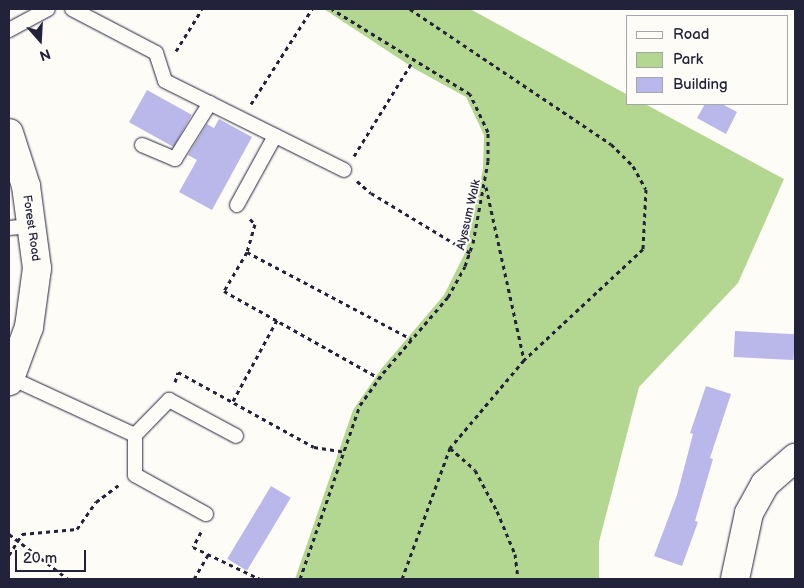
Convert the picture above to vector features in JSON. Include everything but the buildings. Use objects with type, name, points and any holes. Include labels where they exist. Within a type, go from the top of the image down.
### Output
[{"type":"street","name":"Forest Road","points":[[9,133],[26,186],[20,227],[37,268],[28,327],[10,380]]},
{"type":"street","points":[[735,579],[749,513],[765,484],[795,458]]},
{"type":"lane","points":[[9,30],[48,9]]},
{"type":"lane","points":[[72,9],[149,48],[160,58],[166,81],[344,170]]},
{"type":"lane","points":[[142,144],[175,160],[210,103]]},
{"type":"lane","points":[[237,205],[275,136]]},
{"type":"lane","points":[[10,380],[135,436]]},
{"type":"lane","points":[[206,514],[135,475],[135,436],[169,400],[236,436]]},
{"type":"path","points":[[160,58],[174,54],[202,9]]},
{"type":"path","points":[[242,119],[312,9]]},
{"type":"path","name":"Alyssum Walk","points":[[300,579],[360,405],[411,339],[448,297],[470,253],[486,184],[488,132],[483,116],[470,94],[413,62],[332,9]]},
{"type":"path","points":[[402,579],[450,448],[524,360],[643,249],[646,189],[633,166],[611,144],[410,9]]},
{"type":"path","points":[[413,62],[344,170],[371,193],[470,253]]},
{"type":"path","points":[[486,184],[524,360]]},
{"type":"path","points":[[237,205],[255,224],[248,252],[224,291],[380,378]]},
{"type":"path","points":[[248,252],[411,339]]},
{"type":"path","points":[[233,401],[278,320]]},
{"type":"path","points":[[169,400],[178,372],[314,447],[345,452]]},
{"type":"path","points":[[450,448],[475,470],[497,511],[514,554],[518,579]]},
{"type":"path","points":[[9,555],[22,534],[76,529],[96,502],[135,475]]},
{"type":"path","points":[[206,514],[193,547],[260,579]]},
{"type":"path","points":[[9,534],[68,579]]},
{"type":"path","points":[[194,579],[208,555]]},
{"type":"green space","points":[[324,9],[470,9],[626,94],[626,105],[647,105],[784,179],[738,283],[639,387],[599,542],[599,579],[295,579],[353,410],[382,368],[444,295],[466,251],[483,169],[484,135],[466,97],[415,69]]}]
